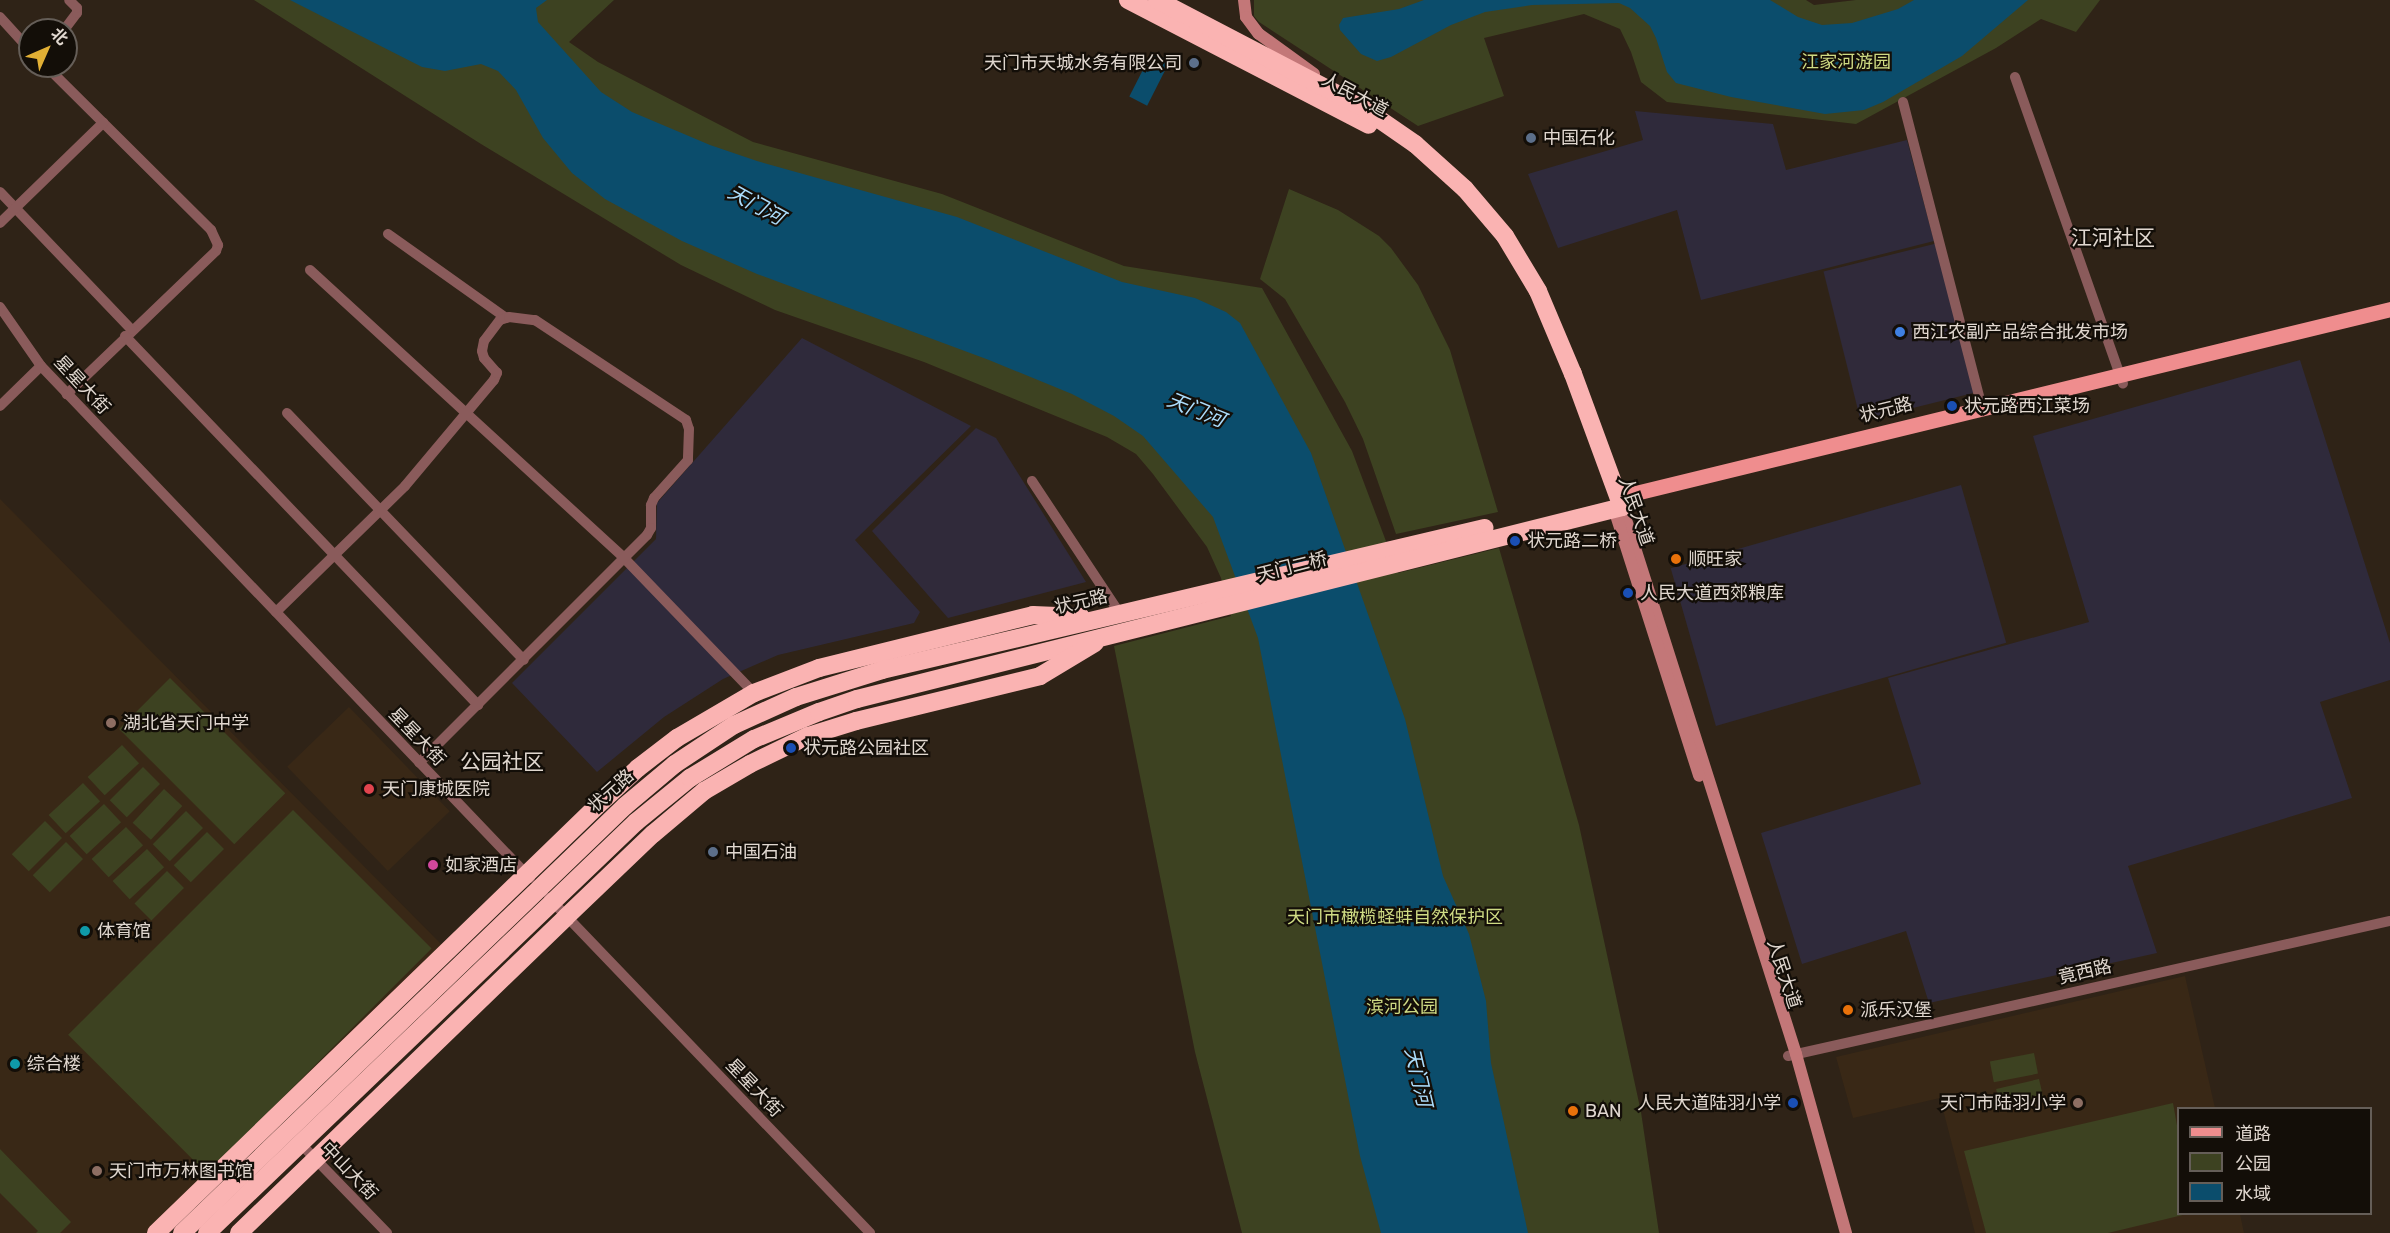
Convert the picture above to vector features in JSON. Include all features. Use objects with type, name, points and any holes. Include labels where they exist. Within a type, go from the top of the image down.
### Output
[{"type":"highway","name":"人民大道","points":[[1128,0],[1375,128],[1408,149],[1461,194],[1503,243],[1533,295],[1616,503]]},
{"type":"highway","name":"人民大道","points":[[1157,0],[1360,106],[1387,123],[1440,165],[1486,212],[1516,252],[1555,327],[1616,503]]},
{"type":"highway","name":"状元路","points":[[1394,557],[1616,503]]},
{"type":"highway","name":"天门二桥","points":[[1197,605],[1394,557]]},
{"type":"highway","name":"状元路","points":[[182,1233],[295,1137],[617,840],[699,772],[754,739],[819,711],[1103,627],[1120,614],[1197,605]]},
{"type":"highway","name":"状元路","points":[[207,1233],[295,1137],[539,887],[663,773],[734,725],[796,697],[882,670],[1103,627],[1197,605]]},
{"type":"highway","points":[[156,1233],[617,786],[677,738],[754,693],[839,662],[1017,619],[1048,615],[1103,627]]},
{"type":"highway","points":[[239,1233],[566,916],[643,844],[707,790],[783,747],[832,728],[1040,676],[1103,627]]},
{"type":"highway","points":[[663,773],[677,738]]},
{"type":"highway","points":[[699,772],[707,790]]},
{"type":"highway","points":[[617,840],[643,844]]},
{"type":"main road","points":[[1244,0],[1246,16],[1260,34],[1360,106]]},
{"type":"main road","name":"状元路","points":[[1616,503],[2121,379],[2390,309]]},
{"type":"main road","name":"状元路","points":[[1616,503],[1982,408],[2390,319]]},
{"type":"main road","name":"人民大道","points":[[1616,503],[1792,1055],[1846,1233]]},
{"type":"main road","name":"人民大道","points":[[1792,1055],[1838,1233]]},
{"type":"street","points":[[69,0],[77,8],[72,18]]},
{"type":"street","points":[[0,17],[18,37]]},
{"type":"street","points":[[2015,77],[2121,379]]},
{"type":"street","points":[[58,78],[211,230],[218,245],[216,251],[67,394]]},
{"type":"street","points":[[1903,102],[1982,408]]},
{"type":"street","points":[[0,222],[103,123]]},
{"type":"street","points":[[0,192],[478,705]]},
{"type":"street","points":[[388,234],[507,318]]},
{"type":"street","points":[[310,270],[625,559],[754,693]]},
{"type":"street","name":"星星大街","points":[[0,308],[40,366],[870,1233]]},
{"type":"street","points":[[276,612],[405,486],[494,380],[497,373],[484,358],[482,351],[491,330],[500,320],[507,318],[535,320],[686,420],[689,429],[688,460],[654,498],[651,505],[651,528],[625,559],[419,763]]},
{"type":"street","points":[[0,406],[40,366]]},
{"type":"street","points":[[287,413],[524,660]]},
{"type":"street","points":[[1032,481],[1120,614]]},
{"type":"street","name":"竟西路","points":[[1792,1055],[2390,921]]},
{"type":"street","name":"中山大街","points":[[295,1137],[387,1233]]},
{"type":"shaded area","points":[[1635,111],[1773,124],[1786,170],[1907,140],[1934,241],[1701,300],[1677,210],[1558,248],[1528,174],[1643,140]]},
{"type":"shaded area","name":"西江农副产品综合批发市场","points":[[1938,243],[1975,392],[1861,421],[1824,272]]},
{"type":"shaded area","points":[[802,338],[971,426],[855,540],[920,612],[914,623],[778,655],[723,679],[664,717],[597,772],[512,683],[656,539],[657,503]]},
{"type":"shaded area","points":[[2300,360],[2390,643],[2390,680],[2320,702],[2352,798],[2128,866],[2157,953],[1929,1003],[1906,931],[1802,964],[1761,833],[1921,784],[1888,678],[2089,622],[2033,436]]},
{"type":"shaded area","points":[[976,428],[996,438],[1086,582],[948,618],[872,531]]},
{"type":"shaded area","points":[[1961,485],[2006,643],[1716,726],[1671,568]]},
{"type":"shaded area","name":"湖北省天门中学","points":[[0,499],[444,947],[150,1233],[0,1233]]},
{"type":"shaded area","name":"天门康城医院","points":[[349,707],[450,811],[388,871],[287,767]]},
{"type":"shaded area","name":"天门市陆羽小学","points":[[2185,976],[2215,1107],[2177,1107],[2177,1215],[2240,1215],[2244,1233],[1975,1233],[1940,1098],[1853,1118],[1836,1057]]},
{"type":"green space","name":"天门市橄榄蛏蚌自然保护区","points":[[254,0],[614,0],[569,42],[598,62],[753,142],[942,194],[1124,266],[1262,288],[1352,451],[1398,573],[1499,548],[1579,825],[1641,1112],[1659,1233],[1242,1233],[1195,1052],[1114,646],[1231,616],[1221,578],[1207,547],[1153,474],[1136,454],[1107,437],[924,362],[775,310],[681,265],[481,144]]},
{"type":"green space","name":"江家河游园","points":[[1254,0],[1806,0],[1814,5],[1856,0],[2100,0],[2076,32],[2041,19],[1996,48],[1856,124],[1667,102],[1641,82],[1620,29],[1584,14],[1484,38],[1504,96],[1418,126],[1259,22],[1254,16]]},
{"type":"green space","points":[[1289,189],[1338,210],[1379,236],[1391,248],[1418,285],[1450,350],[1498,512],[1396,534],[1363,439],[1345,402],[1285,299],[1260,279]]},
{"type":"green space","points":[[170,678],[285,793],[234,844],[119,729]]},
{"type":"green space","points":[[122,745],[139,763],[105,795],[88,777]]},
{"type":"green space","points":[[143,767],[160,784],[127,817],[110,800]]},
{"type":"green space","points":[[83,783],[100,801],[66,833],[49,815]]},
{"type":"green space","points":[[164,789],[182,806],[151,840],[133,823]]},
{"type":"green space","points":[[104,804],[121,822],[87,854],[70,836]]},
{"type":"green space","points":[[293,810],[432,949],[207,1173],[68,1035]]},
{"type":"green space","points":[[186,811],[203,828],[170,861],[153,844]]},
{"type":"green space","points":[[45,821],[62,838],[29,871],[12,854]]},
{"type":"green space","points":[[126,827],[143,845],[109,877],[92,859]]},
{"type":"green space","points":[[207,832],[224,849],[191,882],[174,865]]},
{"type":"green space","points":[[66,842],[83,859],[50,892],[33,875]]},
{"type":"green space","points":[[147,849],[164,867],[130,899],[113,881]]},
{"type":"green space","points":[[167,871],[184,888],[151,920],[134,904]]},
{"type":"green space","points":[[2034,1053],[2038,1074],[1994,1082],[1990,1062]]},
{"type":"green space","points":[[2039,1079],[2044,1101],[2001,1111],[1996,1089]]},
{"type":"green space","points":[[2173,1103],[2177,1125],[2177,1215],[2183,1215],[2108,1233],[1986,1233],[1964,1151]]},
{"type":"green space","points":[[0,1149],[71,1222],[60,1233],[36,1233],[38,1231],[0,1193]]},
{"type":"water","name":"天门市橄榄蛏蚌自然保护区","points":[[290,0],[547,0],[536,8],[538,22],[601,92],[632,112],[710,145],[757,161],[957,217],[1122,282],[1195,298],[1226,312],[1240,323],[1311,453],[1405,719],[1443,876],[1469,934],[1486,1001],[1491,1063],[1528,1233],[1381,1233],[1360,1156],[1258,638],[1213,517],[1143,436],[1114,416],[1072,394],[989,360],[757,274],[682,241],[605,199],[572,173],[543,138],[516,90],[498,71],[481,64],[445,71],[422,67]]},
{"type":"water","points":[[1424,0],[1770,0],[1798,17],[1822,25],[1852,23],[1898,9],[1914,0],[2028,0],[1962,56],[1883,102],[1864,110],[1825,114],[1731,97],[1676,83],[1667,72],[1650,26],[1630,8],[1619,3],[1532,5],[1485,12],[1451,25],[1391,57],[1377,61],[1361,54],[1340,30],[1339,25],[1343,18],[1399,9]]},
{"type":"water","points":[[1152,52],[1170,61],[1147,106],[1129,97]]},
{"type":"place","name":"天门市天城水务有限公司","points":[[1194,63]]},
{"type":"place","name":"中国石化","points":[[1531,138]]},
{"type":"place","name":"西江农副产品综合批发市场","points":[[1900,332]]},
{"type":"place","name":"状元路西江菜场","points":[[1952,406]]},
{"type":"place","name":"状元路二桥","points":[[1515,541]]},
{"type":"place","name":"顺旺家","points":[[1676,559]]},
{"type":"place","name":"人民大道西郊粮库","points":[[1628,593]]},
{"type":"place","name":"湖北省天门中学","points":[[111,723]]},
{"type":"place","name":"状元路公园社区","points":[[791,748]]},
{"type":"place","name":"天门康城医院","points":[[369,789]]},
{"type":"place","name":"中国石油","points":[[713,852]]},
{"type":"place","name":"如家酒店","points":[[433,865]]},
{"type":"place","name":"体育馆","points":[[85,931]]},
{"type":"place","name":"派乐汉堡","points":[[1848,1010]]},
{"type":"place","name":"综合楼","points":[[15,1064]]},
{"type":"place","name":"人民大道陆羽小学","points":[[1793,1103]]},
{"type":"place","name":"天门市陆羽小学","points":[[2078,1103]]},
{"type":"place","name":"BAN","points":[[1573,1111]]},
{"type":"place","name":"天门市万林图书馆","points":[[97,1171]]},
{"type":"district","name":"江河社区","points":[[2113,238]]},
{"type":"district","name":"公园社区","points":[[502,762]]},
{"type":"water label","name":"天门河","points":[[756,205]]},
{"type":"water label","name":"天门河","points":[[1196,410]]},
{"type":"water label","name":"天门河","points":[[1418,1077]]},
{"type":"park label","name":"滨河公园","points":[[1402,1007]]}]
